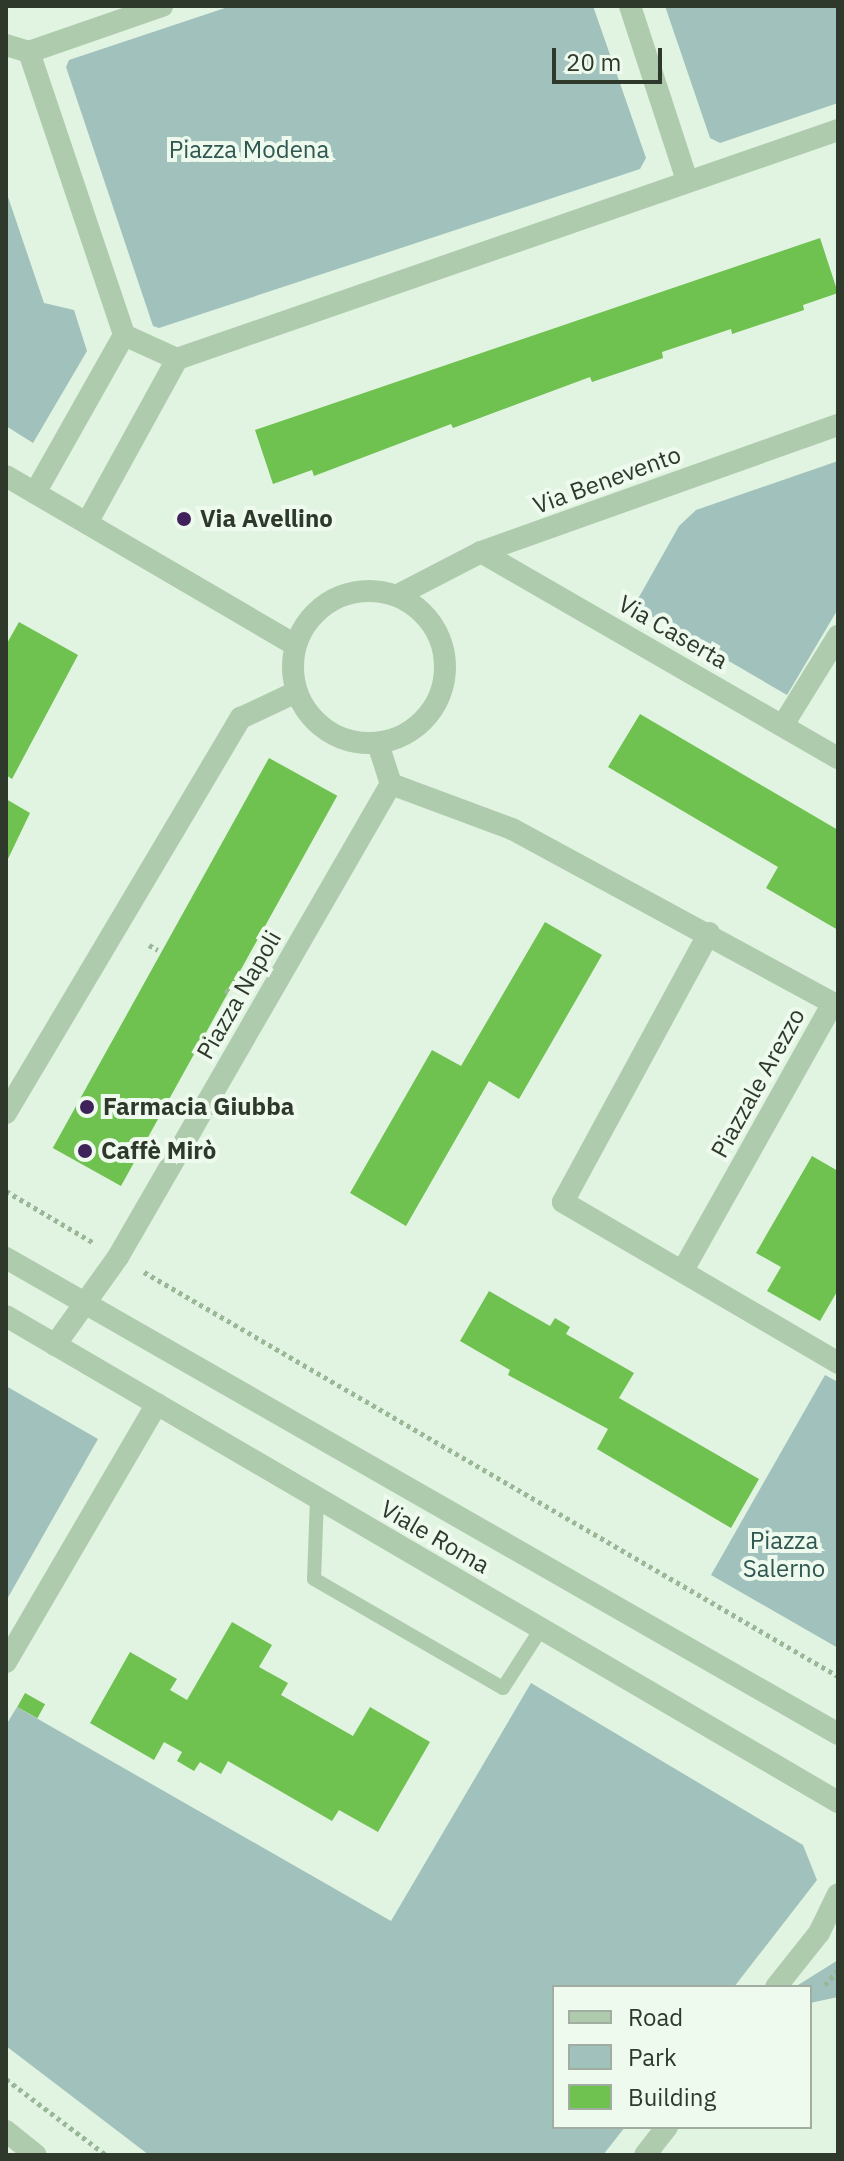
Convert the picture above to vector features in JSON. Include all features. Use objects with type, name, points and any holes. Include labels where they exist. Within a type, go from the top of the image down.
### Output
[{"type":"street","points":[[6,45],[29,52],[162,6]]},
{"type":"street","points":[[630,6],[687,180]]},
{"type":"street","points":[[29,52],[124,335],[177,359]]},
{"type":"street","points":[[87,523],[177,359],[838,130]]},
{"type":"street","points":[[35,493],[124,335]]},
{"type":"street","name":"Via Benevento","points":[[398,595],[481,552],[838,425]]},
{"type":"street","points":[[6,476],[295,645]]},
{"type":"street","name":"Via Caserta","points":[[481,552],[838,758]]},
{"type":"street","points":[[373,590],[398,595],[420,608],[436,628],[445,652],[445,677],[438,702],[423,722],[402,737],[378,744],[352,743],[328,733],[309,715],[296,692],[295,645],[325,604],[373,590]]},
{"type":"street","points":[[783,725],[838,636]]},
{"type":"street","points":[[6,1113],[241,718],[296,692]]},
{"type":"street","points":[[378,744],[391,784]]},
{"type":"street","name":"Piazzale Arezzo","points":[[391,784],[512,829],[709,933],[833,1003],[683,1270]]},
{"type":"street","name":"Piazza Napoli","points":[[55,1345],[82,1301],[118,1257],[391,784]]},
{"type":"street","points":[[709,933],[563,1202],[838,1363]]},
{"type":"street","name":"Viale Roma","points":[[6,1258],[838,1734]]},
{"type":"street","name":"Viale Roma","points":[[6,1316],[838,1802]]},
{"type":"street","points":[[6,1662],[157,1404]]},
{"type":"street","points":[[778,1985],[828,1930],[838,1894]]},
{"type":"street","points":[[645,2155],[665,2129]]},
{"type":"street","points":[[6,2131],[36,2155]]},
{"type":"lane","points":[[317,1498],[314,1579],[503,1688],[541,1629]]},
{"type":"path","points":[[149,945],[158,950]]},
{"type":"path","points":[[225,990],[232,994]]},
{"type":"path","points":[[6,1191],[838,1676]]},
{"type":"path","points":[[825,1985],[838,1970]]},
{"type":"path","points":[[6,2079],[106,2155]]},
{"type":"green space","name":"Piazza Modena","points":[[231,6],[593,6],[646,158],[640,169],[159,328],[153,326],[66,67],[69,60]]},
{"type":"green space","points":[[665,6],[838,6],[838,103],[720,143],[710,138]]},
{"type":"green space","points":[[6,191],[44,303],[74,310],[87,351],[33,443],[6,426]]},
{"type":"green space","points":[[838,461],[838,609],[787,695],[634,606],[679,526],[696,510]]},
{"type":"green space","name":"Piazza Salerno","points":[[825,1375],[838,1382],[838,1648],[711,1575]]},
{"type":"green space","points":[[6,1386],[98,1439],[6,1601]]},
{"type":"green space","points":[[531,1683],[803,1845],[817,1880],[736,1985],[552,1985],[552,2129],[623,2129],[603,2155],[149,2155],[6,2046],[6,1725],[17,1707],[391,1921]]},
{"type":"green space","points":[[838,1960],[838,1997],[812,2003],[812,1985],[798,1985]]},
{"type":"building","points":[[820,238],[838,293],[803,305],[804,310],[732,334],[731,329],[662,352],[663,358],[592,382],[590,377],[453,428],[451,424],[314,476],[312,470],[273,484],[255,430]]},
{"type":"building","points":[[19,622],[78,655],[12,779],[6,775],[6,645]]},
{"type":"building","points":[[640,714],[838,830],[838,930],[766,888],[778,867],[608,767]]},
{"type":"building","points":[[269,758],[337,796],[121,1186],[53,1148]]},
{"type":"building","points":[[6,799],[30,813],[6,863]]},
{"type":"building","points":[[545,922],[602,955],[519,1099],[489,1081],[406,1226],[350,1193],[432,1050],[461,1066]]},
{"type":"building","points":[[812,1156],[838,1171],[838,1290],[820,1321],[767,1291],[781,1267],[756,1253]]},
{"type":"building","points":[[489,1291],[550,1326],[555,1318],[570,1327],[566,1334],[634,1373],[619,1398],[759,1479],[731,1528],[597,1449],[608,1429],[508,1375],[510,1370],[460,1341]]},
{"type":"building","points":[[232,1622],[272,1645],[259,1667],[288,1683],[281,1695],[353,1736],[370,1707],[430,1742],[378,1832],[339,1810],[332,1821],[228,1761],[221,1774],[200,1762],[194,1771],[177,1761],[182,1752],[164,1742],[154,1760],[90,1723],[130,1652],[177,1679],[170,1690],[187,1700]]},
{"type":"building","points":[[25,1693],[45,1704],[37,1718],[17,1707]]},
{"type":"place","name":"Via Avellino","points":[[184,519]]},
{"type":"place","name":"Farmacia Giubba","points":[[87,1107]]},
{"type":"place","name":"Caffè Mirò","points":[[85,1151]]}]
